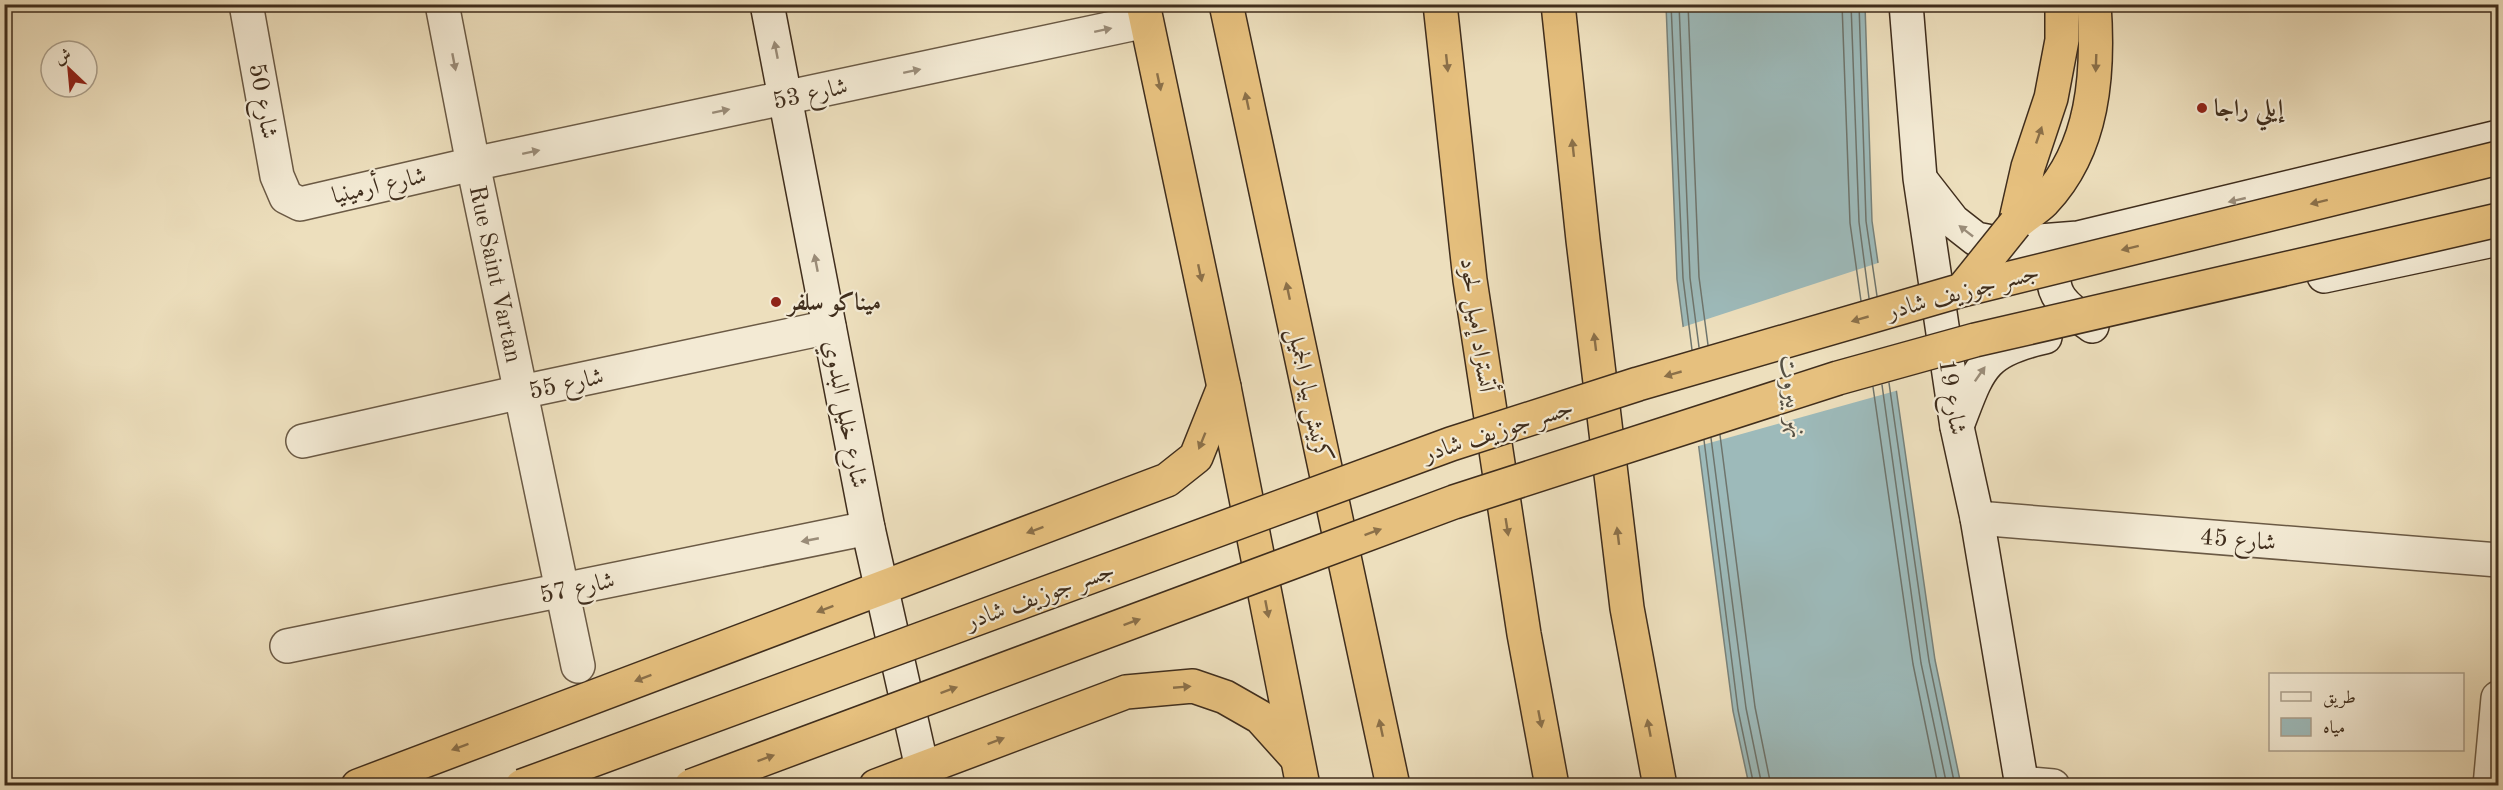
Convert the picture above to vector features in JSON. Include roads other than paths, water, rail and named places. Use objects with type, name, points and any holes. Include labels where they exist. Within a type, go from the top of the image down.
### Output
[{"type":"highway","name":"كرنيش بيار الجميل","points":[[1226,4],[1393,786]]},
{"type":"highway","name":"أتستراد إميل لحود","points":[[1440,4],[1470,280],[1524,634],[1552,786]]},
{"type":"highway","points":[[1558,4],[1583,240],[1627,608],[1660,786]]},
{"type":"highway","points":[[2015,224],[2028,167],[2052,98],[2062,40],[2062,4]]},
{"type":"highway","points":[[1962,290],[2015,224],[2043,202],[2059,183],[2076,153],[2095,86],[2097,39],[2094,4]]},
{"type":"highway","points":[[1144,13],[1224,387],[1300,772]]},
{"type":"highway","name":"جسر جوزيف شادر","points":[[522,786],[1451,444],[1638,384],[1962,290],[2499,158]]},
{"type":"highway","name":"جسر جوزيف شادر","points":[[691,786],[1454,502],[1838,378],[1975,340],[2499,220]]},
{"type":"highway","points":[[358,786],[1167,480],[1196,457],[1224,387]]},
{"type":"highway","points":[[876,786],[924,777],[1126,692],[1193,686],[1225,697],[1260,717],[1300,772]]},
{"type":"street","name":"شارع 50","points":[[246,4],[277,176],[286,197]]},
{"type":"street","name":"Rue Saint Vartan","points":[[442,4],[473,164],[578,666]]},
{"type":"street","name":"شارع خليل البدوي","points":[[767,4],[880,588],[924,777]]},
{"type":"street","name":"شارع 19","points":[[1906,4],[1920,178],[1957,427],[2032,785]]},
{"type":"street","name":"شارع 53","points":[[473,164],[785,98],[1144,13]]},
{"type":"street","points":[[1920,178],[1953,221],[1976,239],[2002,244],[2078,238],[2499,137]]},
{"type":"street","name":"شارع أرمينيا","points":[[286,197],[300,204],[473,164]]},
{"type":"street","points":[[2078,238],[2056,267],[2055,287],[2061,303],[2092,326]]},
{"type":"street","points":[[1957,427],[1976,376],[1996,354],[2021,342],[2499,238]]},
{"type":"street","name":"شارع 55","points":[[303,441],[829,327]]},
{"type":"street","name":"شارع 45","points":[[1977,518],[2499,560]]},
{"type":"street","name":"شارع 57","points":[[288,646],[868,528]]},
{"type":"street","points":[[2490,786],[2499,698]]},
{"type":"water","name":"نهر بيروت","points":[[1666,5],[1865,5],[1872,221],[1935,660],[1961,785],[1749,785],[1733,711],[1677,279]]},
{"type":"place","name":"إيلي راجا","points":[[2202,108]]},
{"type":"place","name":"ميناكو سلفر","points":[[776,302]]}]
